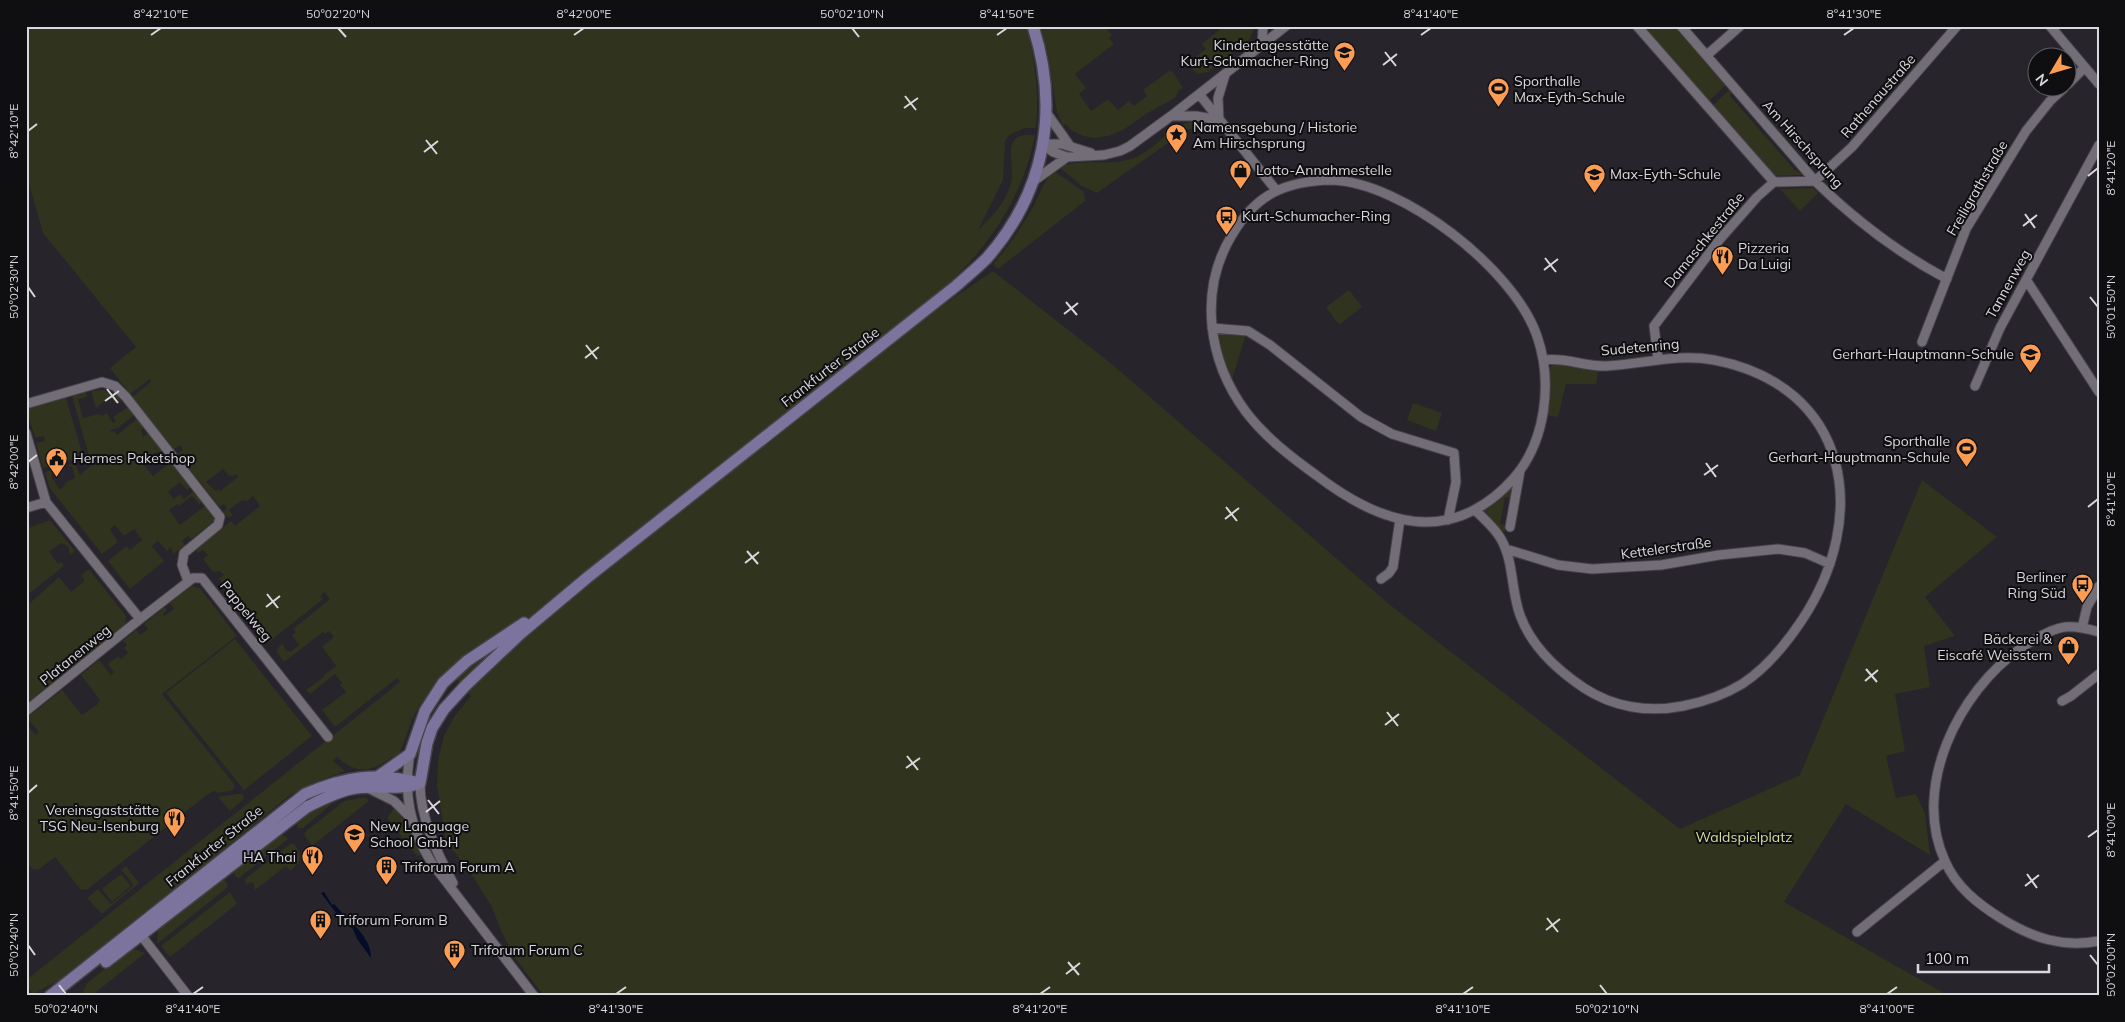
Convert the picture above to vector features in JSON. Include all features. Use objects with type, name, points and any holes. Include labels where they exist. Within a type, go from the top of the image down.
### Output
[{"type":"main road","name":"Frankfurter Straße","points":[[50,996],[307,807],[337,793],[352,789],[420,783],[427,743],[432,728],[444,709],[466,685],[520,634],[588,577],[956,286],[986,259],[1013,223],[1035,180],[1043,144],[1046,86],[1033,26]]},
{"type":"main road","name":"Frankfurter Straße","points":[[410,754],[425,711],[442,683],[467,661],[588,577]]},
{"type":"main road","points":[[376,778],[410,754]]},
{"type":"main road","name":"Frankfurter Straße","points":[[63,996],[296,799],[340,780],[353,777],[376,778],[407,784]]},
{"type":"street","points":[[1262,45],[1264,26]]},
{"type":"street","points":[[1637,26],[1774,182],[1815,180]]},
{"type":"street","name":"Am Hirschsprung","points":[[1681,26],[1815,180],[1871,230],[1946,279]]},
{"type":"street","points":[[1707,55],[1740,26]]},
{"type":"street","name":"Rathenaustraße","points":[[1815,180],[1852,147],[1957,26]]},
{"type":"street","points":[[2050,26],[2099,84]]},
{"type":"street","points":[[1043,144],[1059,155],[1067,156],[1112,154],[1130,146],[1225,74],[1282,27]]},
{"type":"street","points":[[2078,74],[2084,68]]},
{"type":"street","points":[[1219,120],[1218,98],[1225,74]]},
{"type":"street","points":[[1199,94],[1276,190]]},
{"type":"street","name":"Freiligrathstraße","points":[[1922,342],[1966,229],[2016,148],[2053,98]]},
{"type":"street","points":[[1046,112],[1070,146]]},
{"type":"street","points":[[1171,116],[1196,116],[1219,120]]},
{"type":"street","points":[[1043,144],[1058,143],[1098,155]]},
{"type":"street","name":"Tannenweg","points":[[1975,386],[2000,328],[2099,144]]},
{"type":"street","points":[[1035,180],[1067,156]]},
{"type":"street","points":[[1510,527],[1520,471],[1535,440],[1543,417],[1546,384],[1544,360],[1532,322],[1514,293],[1474,252],[1434,220],[1393,198],[1342,180],[1306,182],[1276,190],[1257,203],[1245,215],[1227,242],[1218,264],[1212,286],[1210,312],[1216,353],[1224,375],[1248,415],[1262,430],[1297,461],[1329,485],[1353,499],[1400,519],[1427,522],[1448,520],[1475,510],[1502,490],[1520,471]]},
{"type":"street","name":"Damaschkestraße","points":[[1658,359],[1654,326],[1720,239],[1756,198],[1774,182]]},
{"type":"street","points":[[2027,280],[2099,392]]},
{"type":"street","points":[[1212,328],[1248,331],[1270,344],[1343,404],[1371,423],[1392,434],[1454,453],[1456,482],[1448,520]]},
{"type":"street","name":"Sudetenring","points":[[1475,510],[1497,533],[1506,549],[1521,616],[1530,634],[1542,651],[1569,677],[1595,694],[1624,706],[1647,708],[1676,707],[1708,699],[1739,685],[1759,671],[1778,652],[1800,623],[1819,591],[1830,564],[1841,520],[1841,483],[1830,447],[1809,411],[1783,387],[1749,370],[1701,358],[1673,357],[1603,366],[1560,359],[1544,360]]},
{"type":"street","points":[[26,404],[99,382],[110,384],[120,390],[220,517],[218,525],[184,553],[182,566],[188,581],[140,619],[46,502],[26,433]]},
{"type":"street","points":[[26,508],[46,502]]},
{"type":"street","points":[[1381,580],[1393,567],[1400,519]]},
{"type":"street","name":"Kettelerstraße","points":[[1506,549],[1558,565],[1592,569],[1654,566],[1719,555],[1778,548],[1805,553],[1830,564]]},
{"type":"street","name":"Pappelweg","points":[[188,581],[195,577],[204,580],[328,737]]},
{"type":"street","points":[[2082,628],[2086,607],[2099,586]]},
{"type":"street","name":"Platanenweg","points":[[26,712],[140,619]]},
{"type":"street","points":[[2099,632],[2082,628],[2061,628],[2036,639],[2015,652],[1991,674],[1965,708],[1950,737],[1939,770],[1935,790],[1935,828],[1945,861],[1965,892],[1975,901],[2009,923],[2037,937],[2052,942],[2078,944],[2099,941]]},
{"type":"street","points":[[2062,701],[2099,674]]},
{"type":"street","points":[[410,754],[407,784],[410,818],[423,848],[431,862],[534,996]]},
{"type":"street","points":[[420,783],[424,814],[430,833],[446,870],[465,906]]},
{"type":"street","points":[[367,788],[394,801],[410,818]]},
{"type":"street","points":[[1857,932],[1945,861]]},
{"type":"street","points":[[138,932],[188,996]]},
{"type":"green space","name":"Waldspielplatz","points":[[26,26],[1026,26],[1036,77],[1036,128],[1025,128],[1009,135],[1005,142],[1003,180],[978,230],[998,209],[1011,183],[1012,143],[1016,138],[1024,135],[1035,135],[1029,159],[1021,183],[998,226],[968,264],[932,298],[939,308],[993,271],[1113,365],[1389,604],[1680,829],[1800,775],[1922,480],[1997,537],[1925,597],[1955,636],[1924,646],[1930,687],[1895,694],[1905,751],[1886,756],[1896,798],[1916,794],[1925,814],[1930,855],[1846,804],[1784,902],[1949,996],[544,996],[515,958],[501,931],[492,907],[472,875],[446,841],[437,785],[438,760],[444,736],[454,717],[471,696],[450,671],[431,691],[419,708],[395,760],[392,757],[378,766],[357,769],[344,763],[337,757],[333,761],[345,771],[311,784],[290,795],[71,975],[34,995],[26,985],[26,980],[400,682],[397,678],[335,727],[322,710],[346,692],[335,674],[310,694],[306,690],[336,666],[322,647],[334,637],[329,631],[325,634],[323,632],[284,662],[276,651],[282,643],[286,650],[290,652],[299,645],[292,635],[296,632],[293,629],[330,599],[324,592],[320,596],[323,599],[269,642],[219,579],[224,575],[220,571],[213,572],[203,559],[208,555],[203,550],[197,552],[197,548],[231,521],[235,526],[260,506],[253,496],[247,501],[242,500],[229,510],[233,515],[229,518],[223,512],[227,508],[224,504],[220,507],[178,454],[183,450],[180,445],[174,449],[132,397],[151,382],[150,379],[130,394],[110,368],[136,347],[43,233],[26,173]],"holes":[[[223,469],[229,476],[233,477],[236,474],[238,477],[220,491],[219,489],[216,491],[206,482]]]},
{"type":"green space","points":[[1041,26],[1105,26],[1112,35],[1109,38],[1114,44],[1075,74],[1086,88],[1079,94],[1091,111],[1107,100],[1118,110],[1129,101],[1134,106],[1147,96],[1143,90],[1169,71],[1173,72],[1183,88],[1179,90],[1175,98],[1146,114],[1123,130],[1108,136],[1095,138],[1083,136],[1071,130],[1066,124],[1063,126],[1057,112],[1049,60]]},
{"type":"green space","points":[[1224,26],[1255,26],[1250,39],[1208,72],[1197,74],[1187,63],[1187,58],[1190,55],[1193,59],[1206,49],[1202,44]]},
{"type":"green space","points":[[1642,26],[1675,26],[1726,85],[1709,101]]},
{"type":"green space","points":[[1729,90],[1731,92],[1730,96],[1795,170],[1804,175],[1774,176],[1712,106]]},
{"type":"green space","points":[[1198,121],[1210,123],[1185,131],[1097,193],[1082,186],[1059,167],[1078,163],[1117,162],[1136,157],[1181,125]]},
{"type":"green space","points":[[1054,171],[1084,192],[1085,201],[998,269],[993,264],[1019,230],[1044,184]]},
{"type":"green space","points":[[1813,188],[1818,193],[1800,211],[1780,189]]},
{"type":"green space","points":[[1349,290],[1362,307],[1339,325],[1326,307]]},
{"type":"green space","points":[[1219,334],[1246,334],[1232,380],[1223,359]]},
{"type":"green space","points":[[1558,363],[1598,371],[1596,384],[1566,384],[1558,417],[1546,415],[1548,371],[1553,364]]},
{"type":"green space","points":[[104,390],[117,395],[121,400],[116,404],[110,397],[96,408],[91,391]]},
{"type":"green space","points":[[86,392],[87,397],[78,399],[83,418],[99,414],[102,416],[107,413],[113,423],[116,421],[113,417],[128,407],[134,415],[118,428],[110,430],[111,432],[114,431],[117,435],[137,419],[144,428],[141,430],[143,437],[149,433],[168,458],[165,461],[157,451],[143,464],[153,476],[171,462],[191,487],[187,490],[180,482],[168,492],[174,499],[180,494],[184,499],[194,491],[202,500],[200,505],[192,496],[179,506],[177,504],[169,510],[180,525],[206,505],[215,517],[214,521],[191,539],[188,536],[182,541],[185,545],[173,554],[171,547],[167,551],[158,541],[152,546],[164,561],[130,589],[108,561],[126,546],[130,550],[142,540],[134,529],[124,536],[115,525],[110,529],[118,542],[102,554],[49,487],[45,472],[51,470],[52,480],[54,480],[60,490],[65,485],[64,483],[75,478],[72,466],[69,467],[68,465],[75,463],[80,475],[92,465],[98,464],[95,454],[89,456],[72,396]]},
{"type":"green space","points":[[66,398],[83,456],[43,468],[36,443],[45,441],[44,436],[35,438],[27,412],[30,408]]},
{"type":"green space","points":[[1413,403],[1442,413],[1436,431],[1407,420]]},
{"type":"green space","points":[[1510,488],[1512,490],[1511,498],[1505,497],[1500,524],[1506,525],[1505,532],[1501,531],[1483,512]]},
{"type":"green space","points":[[50,520],[75,551],[70,555],[68,546],[61,543],[49,552],[58,564],[61,562],[64,566],[26,596],[26,529]]},
{"type":"green space","points":[[89,569],[126,616],[125,626],[26,705],[26,604],[30,603],[59,577],[71,592],[85,581],[81,575]]},
{"type":"green space","points":[[191,586],[200,588],[237,636],[162,694],[234,784],[234,789],[217,793],[215,791],[208,794],[88,889],[81,890],[55,857],[38,870],[33,869],[26,862],[26,724],[36,735],[39,732],[27,718],[62,690],[82,715],[98,704],[100,700],[81,675],[99,660],[111,675],[114,672],[108,664],[118,656],[121,659],[128,653],[124,648],[127,645],[123,641],[136,630],[140,635],[148,629],[144,624],[165,607],[167,610],[163,614],[164,616],[174,609],[170,603]]},
{"type":"green space","points":[[235,639],[312,736],[244,790],[166,693]]},
{"type":"green space","points":[[243,794],[244,799],[230,811],[218,797]]},
{"type":"green space","points":[[365,797],[369,801],[312,846],[304,835],[305,832],[344,801]]},
{"type":"green space","points":[[339,798],[303,828],[298,828],[297,822],[310,809]]},
{"type":"green space","points":[[394,808],[407,823],[421,854],[419,856],[416,855],[387,818]]},
{"type":"green space","points":[[279,835],[285,836],[288,839],[239,878],[235,876],[233,870]]},
{"type":"green space","points":[[293,843],[299,851],[300,858],[290,871],[286,866],[255,890],[253,882],[246,884],[245,879]]},
{"type":"green space","points":[[126,866],[139,883],[102,914],[87,898],[98,889],[111,904],[133,886],[121,870]]},
{"type":"green space","points":[[121,874],[131,886],[112,902],[102,889]]},
{"type":"green space","points":[[221,879],[226,881],[228,887],[157,944],[158,928]]},
{"type":"green space","points":[[230,892],[237,904],[170,957],[161,946]]},
{"type":"green space","points":[[133,949],[145,953],[91,996],[81,996],[87,983]]},
{"type":"water","points":[[324,892],[332,905],[334,904],[352,922],[363,936],[370,950],[371,958],[357,939],[353,929],[343,922],[321,893]]},
{"type":"place","name":"Kindertagesstätte Kurt-Schumacher-Ring","points":[[1345,72]]},
{"type":"place","name":"Sporthalle Max-Eyth-Schule","points":[[1498,108]]},
{"type":"place","name":"Namensgebung / Historie Am Hirschsprung","points":[[1177,154]]},
{"type":"place","name":"Lotto-Annahmestelle","points":[[1240,189]]},
{"type":"place","name":"Max-Eyth-Schule","points":[[1594,193]]},
{"type":"place","name":"Kurt-Schumacher-Ring","points":[[1226,235]]},
{"type":"place","name":"Pizzeria Da Luigi","points":[[1722,275]]},
{"type":"place","name":"Gerhart-Hauptmann-Schule","points":[[2030,373]]},
{"type":"place","name":"Sporthalle Gerhart-Hauptmann-Schule","points":[[1966,468]]},
{"type":"place","name":"Hermes Paketshop","points":[[57,477]]},
{"type":"place","name":"Berliner Ring Süd","points":[[2082,604]]},
{"type":"place","name":"Bäckerei & Eiscafé Weisstern","points":[[2068,666]]},
{"type":"place","name":"Vereinsgaststätte TSG Neu-Isenburg","points":[[175,837]]},
{"type":"place","name":"New Language School GmbH","points":[[354,853]]},
{"type":"place","name":"HA Thai","points":[[312,876]]},
{"type":"place","name":"Triforum Forum A","points":[[386,886]]},
{"type":"place","name":"Triforum Forum B","points":[[320,939]]},
{"type":"place","name":"Triforum Forum C","points":[[455,969]]}]
